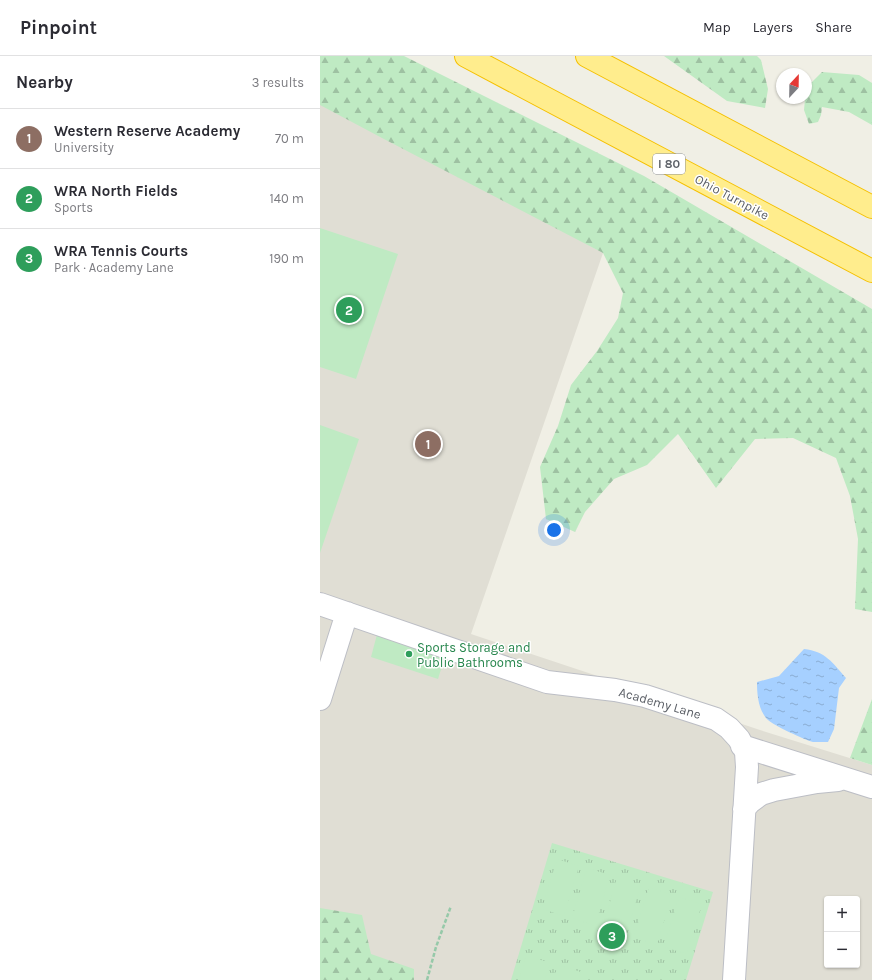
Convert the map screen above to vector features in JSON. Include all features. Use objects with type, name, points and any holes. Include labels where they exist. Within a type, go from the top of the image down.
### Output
[{"type":"highway","name":"Ohio Turnpike","points":[[466,56],[872,271]]},
{"type":"highway","points":[[587,56],[872,207]]},
{"type":"street","name":"Academy Lane","points":[[320,604],[548,682],[615,690],[645,696],[716,719],[729,728],[739,739],[746,752],[747,767],[734,980]]},
{"type":"street","points":[[320,699],[347,613]]},
{"type":"street","points":[[742,746],[872,787]]},
{"type":"street","points":[[744,809],[750,802],[761,794],[774,790],[816,782],[847,780]]},
{"type":"path","points":[[427,980],[436,947],[450,906]]},
{"type":"shaded area","points":[[320,96],[603,253],[471,634],[760,730],[872,765],[872,980],[320,980]]},
{"type":"green space","points":[[320,56],[404,56],[644,176],[872,309],[872,612],[855,609],[858,539],[850,496],[836,458],[793,438],[755,439],[716,488],[678,434],[647,465],[614,479],[585,512],[575,532],[546,519],[540,467],[558,426],[571,385],[597,351],[618,318],[623,293],[603,253],[320,105]]},
{"type":"green space","points":[[664,56],[757,56],[761,60],[768,89],[765,108],[727,101]]},
{"type":"green space","points":[[822,72],[859,75],[872,83],[872,125],[849,112],[822,107],[818,122],[809,124],[804,110],[805,104],[812,104],[812,82]]},
{"type":"green space","points":[[320,228],[398,254],[356,379],[320,367]]},
{"type":"green space","points":[[320,425],[359,439],[320,553]]},
{"type":"green space","name":"Sports Storage and Public Bathrooms","points":[[379,627],[447,650],[438,679],[371,657]]},
{"type":"green space","points":[[872,699],[872,765],[850,758]]},
{"type":"green space","points":[[552,843],[713,892],[686,980],[511,980]]},
{"type":"green space","points":[[557,859],[579,866],[564,916],[542,909]]},
{"type":"green space","points":[[587,868],[610,875],[595,926],[572,918]]},
{"type":"green space","points":[[617,877],[641,885],[626,934],[603,927]]},
{"type":"green space","points":[[649,887],[672,895],[657,945],[634,937]]},
{"type":"green space","points":[[679,897],[702,904],[687,954],[664,947]]},
{"type":"green space","points":[[320,908],[362,915],[371,954],[414,969],[414,980],[320,980]]},
{"type":"green space","points":[[526,955],[550,963],[545,980],[519,980]]},
{"type":"green space","points":[[558,965],[581,972],[579,980],[553,980]]},
{"type":"water","points":[[804,649],[818,652],[823,655],[833,663],[846,678],[839,688],[834,729],[828,742],[813,742],[776,725],[768,720],[760,707],[757,682],[779,676]]},
{"type":"place","name":"WRA North Fields","points":[[349,310]]},
{"type":"place","name":"Western Reserve Academy","points":[[428,444]]},
{"type":"place","name":"Sports Storage and Public Bathrooms","points":[[409,654]]},
{"type":"place","name":"WRA Tennis Courts","points":[[612,936]]}]
